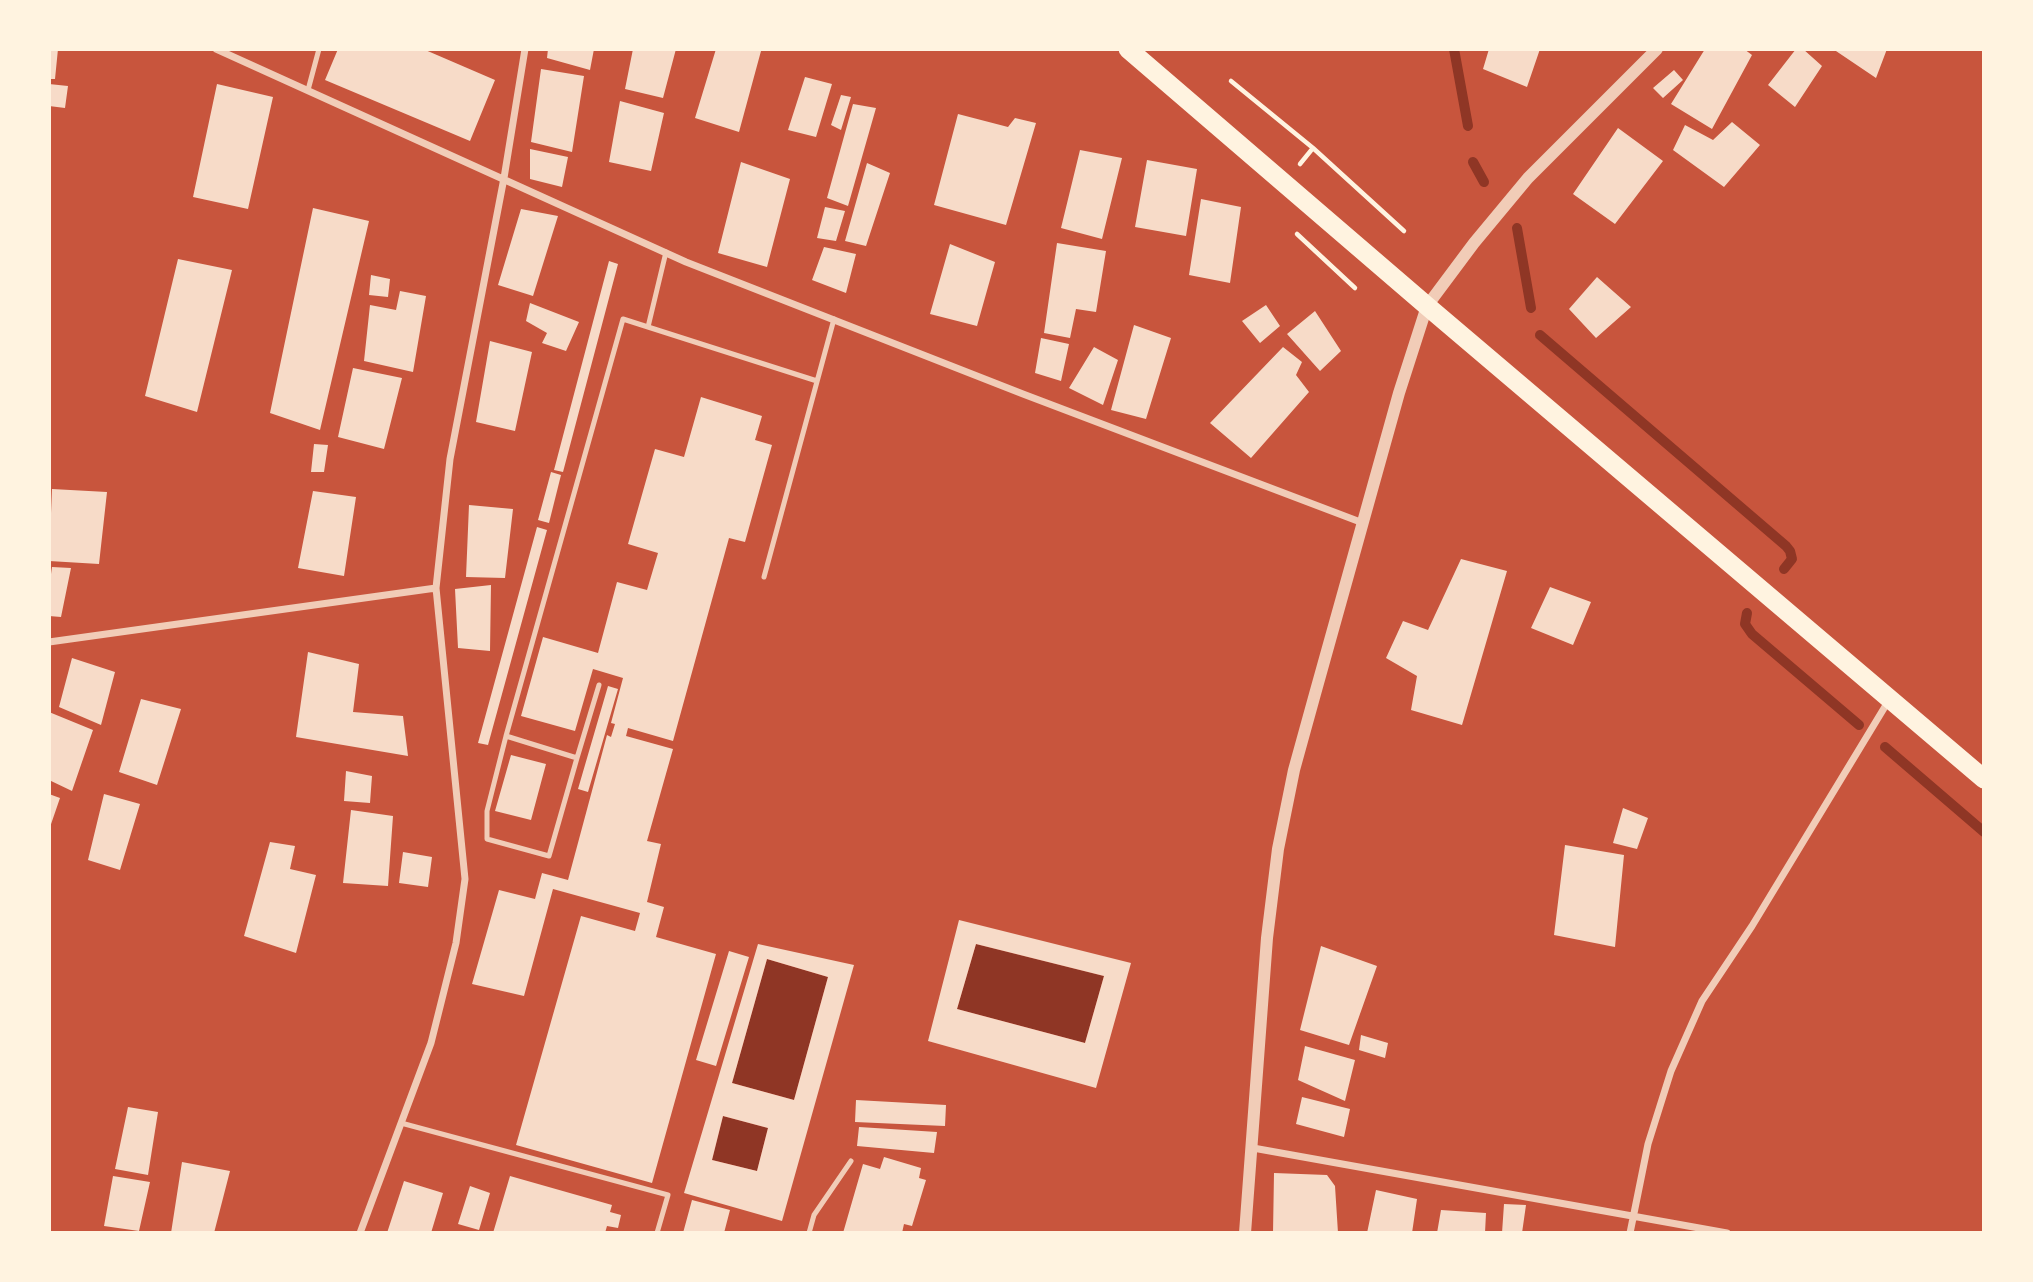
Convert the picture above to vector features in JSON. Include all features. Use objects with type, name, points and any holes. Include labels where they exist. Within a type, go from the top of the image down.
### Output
[{"type":"highway","points":[[1128,49],[1984,779]]},
{"type":"street","points":[[216,49],[666,252],[1023,394],[1363,523]]},
{"type":"street","points":[[360,1233],[434,1030],[456,943],[465,879],[436,588],[450,459],[504,178],[525,49]]},
{"type":"street","points":[[1245,1233],[1268,937],[1278,849],[1294,769],[1399,393],[1427,306],[1474,243],[1528,178],[1657,49]]},
{"type":"street","points":[[49,642],[436,588]]},
{"type":"street","points":[[1630,1233],[1647,1144],[1671,1071],[1702,1001],[1752,926],[1891,698]]},
{"type":"street","points":[[1252,1149],[1727,1233]]},
{"type":"lane","points":[[308,90],[319,49]]},
{"type":"lane","points":[[648,327],[666,252]]},
{"type":"lane","points":[[599,685],[548,856],[487,839],[486,811],[623,319],[817,381]]},
{"type":"lane","points":[[764,577],[834,319]]},
{"type":"lane","points":[[506,736],[577,758]]},
{"type":"lane","points":[[401,1123],[668,1195],[657,1233]]},
{"type":"lane","points":[[809,1233],[814,1214],[850,1161]]},
{"type":"path","points":[[1231,81],[1313,148],[1404,231]]},
{"type":"path","points":[[1296,233],[1355,288]]},
{"type":"shaded area","points":[[976,944],[1104,976],[1085,1043],[957,1009]]},
{"type":"shaded area","points":[[767,959],[828,977],[794,1100],[732,1083]]},
{"type":"shaded area","points":[[723,1116],[768,1128],[757,1171],[712,1160]]},
{"type":"building","points":[[49,49],[58,49],[55,79],[49,79]]},
{"type":"building","points":[[338,49],[423,49],[495,80],[470,141],[325,80]]},
{"type":"building","points":[[548,49],[594,49],[590,70],[547,58]]},
{"type":"building","points":[[633,49],[676,49],[663,98],[625,89]]},
{"type":"building","points":[[716,49],[761,51],[739,132],[695,118]]},
{"type":"building","points":[[1489,49],[1540,49],[1527,87],[1483,69]]},
{"type":"building","points":[[1705,49],[1744,49],[1752,55],[1712,129],[1671,104]]},
{"type":"building","points":[[1796,49],[1803,49],[1822,66],[1795,107],[1768,85]]},
{"type":"building","points":[[1833,49],[1887,49],[1876,78]]},
{"type":"building","points":[[541,69],[584,76],[572,152],[531,142]]},
{"type":"building","points":[[1674,70],[1683,80],[1663,98],[1653,88]]},
{"type":"building","points":[[805,77],[832,84],[816,137],[788,130]]},
{"type":"building","points":[[49,84],[68,86],[65,108],[49,106]]},
{"type":"building","points":[[217,84],[273,97],[248,209],[193,197]]},
{"type":"building","points":[[841,95],[851,97],[841,130],[831,125]]},
{"type":"building","points":[[620,101],[664,113],[651,171],[609,162]]},
{"type":"building","points":[[853,104],[876,108],[848,206],[827,198]]},
{"type":"building","points":[[958,114],[1008,127],[1015,118],[1036,123],[1006,225],[934,205]]},
{"type":"building","points":[[1732,122],[1760,145],[1724,187],[1673,150],[1685,125],[1713,140]]},
{"type":"building","points":[[1618,128],[1663,161],[1615,224],[1573,194]]},
{"type":"building","points":[[530,149],[568,157],[562,187],[530,179]]},
{"type":"building","points":[[1080,150],[1122,158],[1102,239],[1061,228]]},
{"type":"building","points":[[1147,160],[1197,169],[1186,236],[1135,227]]},
{"type":"building","points":[[741,162],[790,179],[767,267],[718,253]]},
{"type":"building","points":[[867,163],[890,173],[866,246],[845,241]]},
{"type":"building","points":[[1201,199],[1241,207],[1230,283],[1189,275]]},
{"type":"building","points":[[825,207],[845,211],[836,241],[817,238]]},
{"type":"building","points":[[313,208],[369,221],[320,430],[270,413]]},
{"type":"building","points":[[521,209],[558,216],[533,296],[498,285]]},
{"type":"building","points":[[1057,243],[1106,251],[1096,312],[1076,309],[1070,338],[1044,333]]},
{"type":"building","points":[[950,244],[995,262],[977,326],[930,314]]},
{"type":"building","points":[[824,247],[856,254],[846,293],[812,280]]},
{"type":"building","points":[[178,259],[232,270],[197,412],[145,396]]},
{"type":"building","points":[[609,261],[618,264],[563,472],[554,470]]},
{"type":"building","points":[[371,275],[390,279],[388,297],[369,295]]},
{"type":"building","points":[[1597,277],[1631,307],[1596,338],[1569,309]]},
{"type":"building","points":[[400,291],[426,296],[413,372],[364,361],[370,305],[396,310]]},
{"type":"building","points":[[530,303],[579,322],[566,351],[542,343],[547,333],[526,321]]},
{"type":"building","points":[[1266,305],[1280,326],[1260,343],[1242,321]]},
{"type":"building","points":[[1315,311],[1341,351],[1320,371],[1287,334]]},
{"type":"building","points":[[1134,325],[1171,338],[1146,419],[1111,410]]},
{"type":"building","points":[[1041,338],[1069,344],[1061,381],[1035,373]]},
{"type":"building","points":[[490,341],[532,352],[515,431],[476,422]]},
{"type":"building","points":[[1094,347],[1118,360],[1103,405],[1069,388]]},
{"type":"building","points":[[1283,347],[1302,362],[1296,375],[1309,392],[1251,458],[1210,423]]},
{"type":"building","points":[[353,368],[402,378],[384,449],[338,437]]},
{"type":"building","points":[[701,397],[762,416],[755,440],[772,445],[745,542],[729,538],[673,741],[628,728],[626,736],[673,749],[647,841],[661,844],[647,902],[664,907],[656,937],[716,954],[652,1183],[516,1145],[581,916],[635,931],[640,913],[553,889],[524,996],[472,984],[499,890],[535,899],[542,873],[568,880],[607,735],[611,737],[615,724],[611,723],[623,678],[593,669],[575,731],[521,716],[543,637],[598,653],[617,582],[647,590],[658,553],[628,544],[655,449],[684,457]]},
{"type":"building","points":[[314,444],[328,445],[324,472],[311,472]]},
{"type":"building","points":[[551,472],[561,475],[549,523],[538,520]]},
{"type":"building","points":[[52,489],[107,492],[99,564],[49,561]]},
{"type":"building","points":[[313,491],[356,497],[344,576],[298,568]]},
{"type":"building","points":[[469,505],[513,509],[505,578],[466,577]]},
{"type":"building","points":[[537,527],[547,530],[488,745],[478,743]]},
{"type":"building","points":[[1461,559],[1507,571],[1462,725],[1411,710],[1417,676],[1386,658],[1403,621],[1428,630]]},
{"type":"building","points":[[52,567],[71,568],[61,617],[49,616]]},
{"type":"building","points":[[491,585],[490,651],[458,648],[455,589]]},
{"type":"building","points":[[1550,587],[1591,602],[1573,645],[1531,628]]},
{"type":"building","points":[[308,652],[359,664],[353,712],[403,716],[408,756],[296,737]]},
{"type":"building","points":[[72,658],[115,672],[101,725],[59,707]]},
{"type":"building","points":[[608,686],[618,689],[588,792],[578,789]]},
{"type":"building","points":[[141,699],[181,709],[157,785],[119,772]]},
{"type":"building","points":[[49,712],[93,730],[72,791],[49,780]]},
{"type":"building","points":[[511,755],[546,764],[531,820],[495,811]]},
{"type":"building","points":[[346,771],[372,776],[370,803],[344,801]]},
{"type":"building","points":[[49,794],[60,798],[49,830]]},
{"type":"building","points":[[104,794],[140,804],[120,870],[88,860]]},
{"type":"building","points":[[1623,808],[1648,818],[1637,849],[1613,843]]},
{"type":"building","points":[[351,810],[393,816],[388,886],[343,883]]},
{"type":"building","points":[[270,842],[295,846],[290,869],[316,875],[296,953],[244,936]]},
{"type":"building","points":[[1565,845],[1624,855],[1615,947],[1554,935]]},
{"type":"building","points":[[403,852],[432,857],[428,887],[399,883]]},
{"type":"building","points":[[959,920],[1131,963],[1096,1088],[928,1041]],"holes":[[[976,944],[1104,976],[1085,1043],[957,1009]]]},
{"type":"building","points":[[758,944],[854,965],[782,1221],[684,1193]],"holes":[[[767,959],[828,977],[794,1100],[732,1083]],[[723,1116],[768,1128],[757,1171],[712,1160]]]},
{"type":"building","points":[[1321,946],[1377,966],[1349,1045],[1300,1030]]},
{"type":"building","points":[[729,951],[749,957],[716,1066],[696,1060]]},
{"type":"building","points":[[1361,1035],[1388,1043],[1385,1058],[1359,1050]]},
{"type":"building","points":[[1305,1046],[1355,1060],[1345,1101],[1298,1080]]},
{"type":"building","points":[[1302,1097],[1350,1109],[1344,1137],[1296,1124]]},
{"type":"building","points":[[856,1100],[946,1105],[945,1126],[855,1122]]},
{"type":"building","points":[[128,1107],[158,1112],[148,1175],[115,1169]]},
{"type":"building","points":[[859,1127],[937,1132],[934,1153],[857,1146]]},
{"type":"building","points":[[884,1157],[921,1168],[919,1178],[926,1180],[912,1226],[904,1224],[902,1233],[843,1233],[863,1164],[880,1169]]},
{"type":"building","points":[[182,1162],[230,1171],[214,1233],[171,1233]]},
{"type":"building","points":[[1274,1173],[1327,1175],[1335,1186],[1338,1233],[1273,1233]]},
{"type":"building","points":[[113,1176],[150,1182],[139,1231],[104,1226]]},
{"type":"building","points":[[510,1176],[612,1205],[610,1212],[621,1215],[618,1228],[607,1226],[605,1233],[493,1233]]},
{"type":"building","points":[[404,1181],[443,1193],[431,1233],[387,1233]]},
{"type":"building","points":[[470,1186],[490,1193],[479,1230],[458,1224]]},
{"type":"building","points":[[1376,1190],[1417,1199],[1412,1233],[1367,1233]]},
{"type":"building","points":[[692,1200],[730,1210],[724,1233],[683,1233]]},
{"type":"building","points":[[1504,1204],[1526,1205],[1522,1233],[1502,1233]]},
{"type":"building","points":[[1441,1210],[1486,1213],[1485,1233],[1437,1233]]},
{"type":"waterway","points":[[1454,49],[1468,126]]},
{"type":"waterway","points":[[1473,162],[1484,182]]},
{"type":"waterway","points":[[1517,228],[1531,308]]},
{"type":"waterway","points":[[1540,335],[1786,546],[1792,559],[1784,569]]},
{"type":"waterway","points":[[1747,613],[1745,624],[1752,634],[1859,725]]},
{"type":"waterway","points":[[1885,747],[1984,832]]}]
